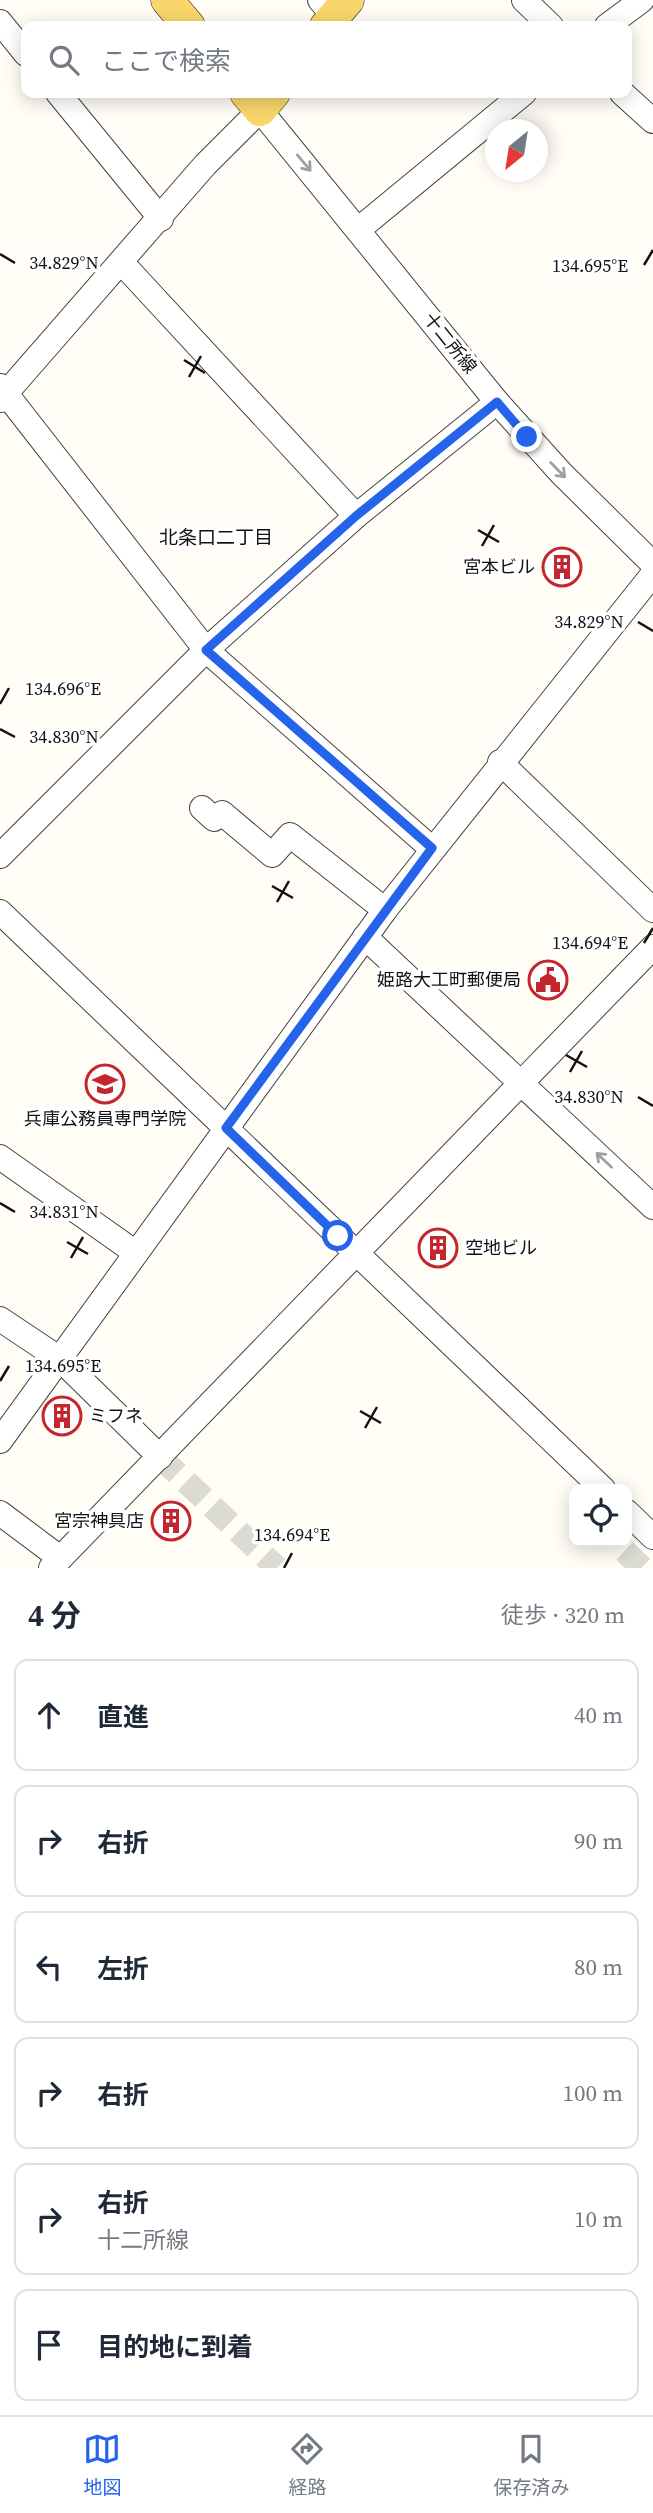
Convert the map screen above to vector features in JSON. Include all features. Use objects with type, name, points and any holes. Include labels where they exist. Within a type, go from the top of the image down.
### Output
[{"type":"main road","points":[[167,0],[185,21]]},
{"type":"street","points":[[524,0],[546,21]]},
{"type":"street","points":[[614,21],[642,0]]},
{"type":"street","points":[[0,22],[21,48]]},
{"type":"street","points":[[62,98],[161,219]]},
{"type":"street","points":[[359,229],[518,98]]},
{"type":"street","points":[[628,98],[653,121]]},
{"type":"street","points":[[260,99],[161,219],[2,393],[206,650],[432,848]]},
{"type":"street","name":"十二所線","points":[[260,99],[359,229],[497,402],[561,473],[648,550]]},
{"type":"street","points":[[122,263],[356,516]]},
{"type":"street","points":[[0,856],[206,650],[356,516],[497,402]]},
{"type":"street","points":[[0,1441],[385,910],[500,762],[653,574]]},
{"type":"street","points":[[500,762],[653,910]]},
{"type":"street","points":[[202,808],[214,818],[222,813],[272,855],[290,835],[385,910]]},
{"type":"street","points":[[0,912],[598,1484]]},
{"type":"street","points":[[365,937],[522,1081],[653,1207]]},
{"type":"street","points":[[0,1513],[56,1563],[653,947]]},
{"type":"street","points":[[0,1157],[136,1254]]},
{"type":"street","points":[[0,1319],[60,1359],[160,1457]]},
{"type":"street","points":[[632,1517],[653,1537]]},
{"type":"tunnel","points":[[160,1457],[277,1568]]},
{"type":"tunnel","points":[[625,1568],[653,1538]]},
{"type":"place","name":"宮本ビル","points":[[562,567]]},
{"type":"place","name":"姫路大工町郵便局","points":[[548,980]]},
{"type":"place","name":"兵庫公務員専門学院","points":[[105,1084]]},
{"type":"place","name":"空地ビル","points":[[438,1248]]},
{"type":"place","name":"ミフネ","points":[[62,1416]]},
{"type":"place","name":"宮宗神具店","points":[[171,1521]]},
{"type":"district","name":"北条口二丁目","points":[[216,537]]},
{"type":"route","points":[[338,1236],[226,1128],[432,848],[206,650],[356,516],[497,402],[527,437]]}]
